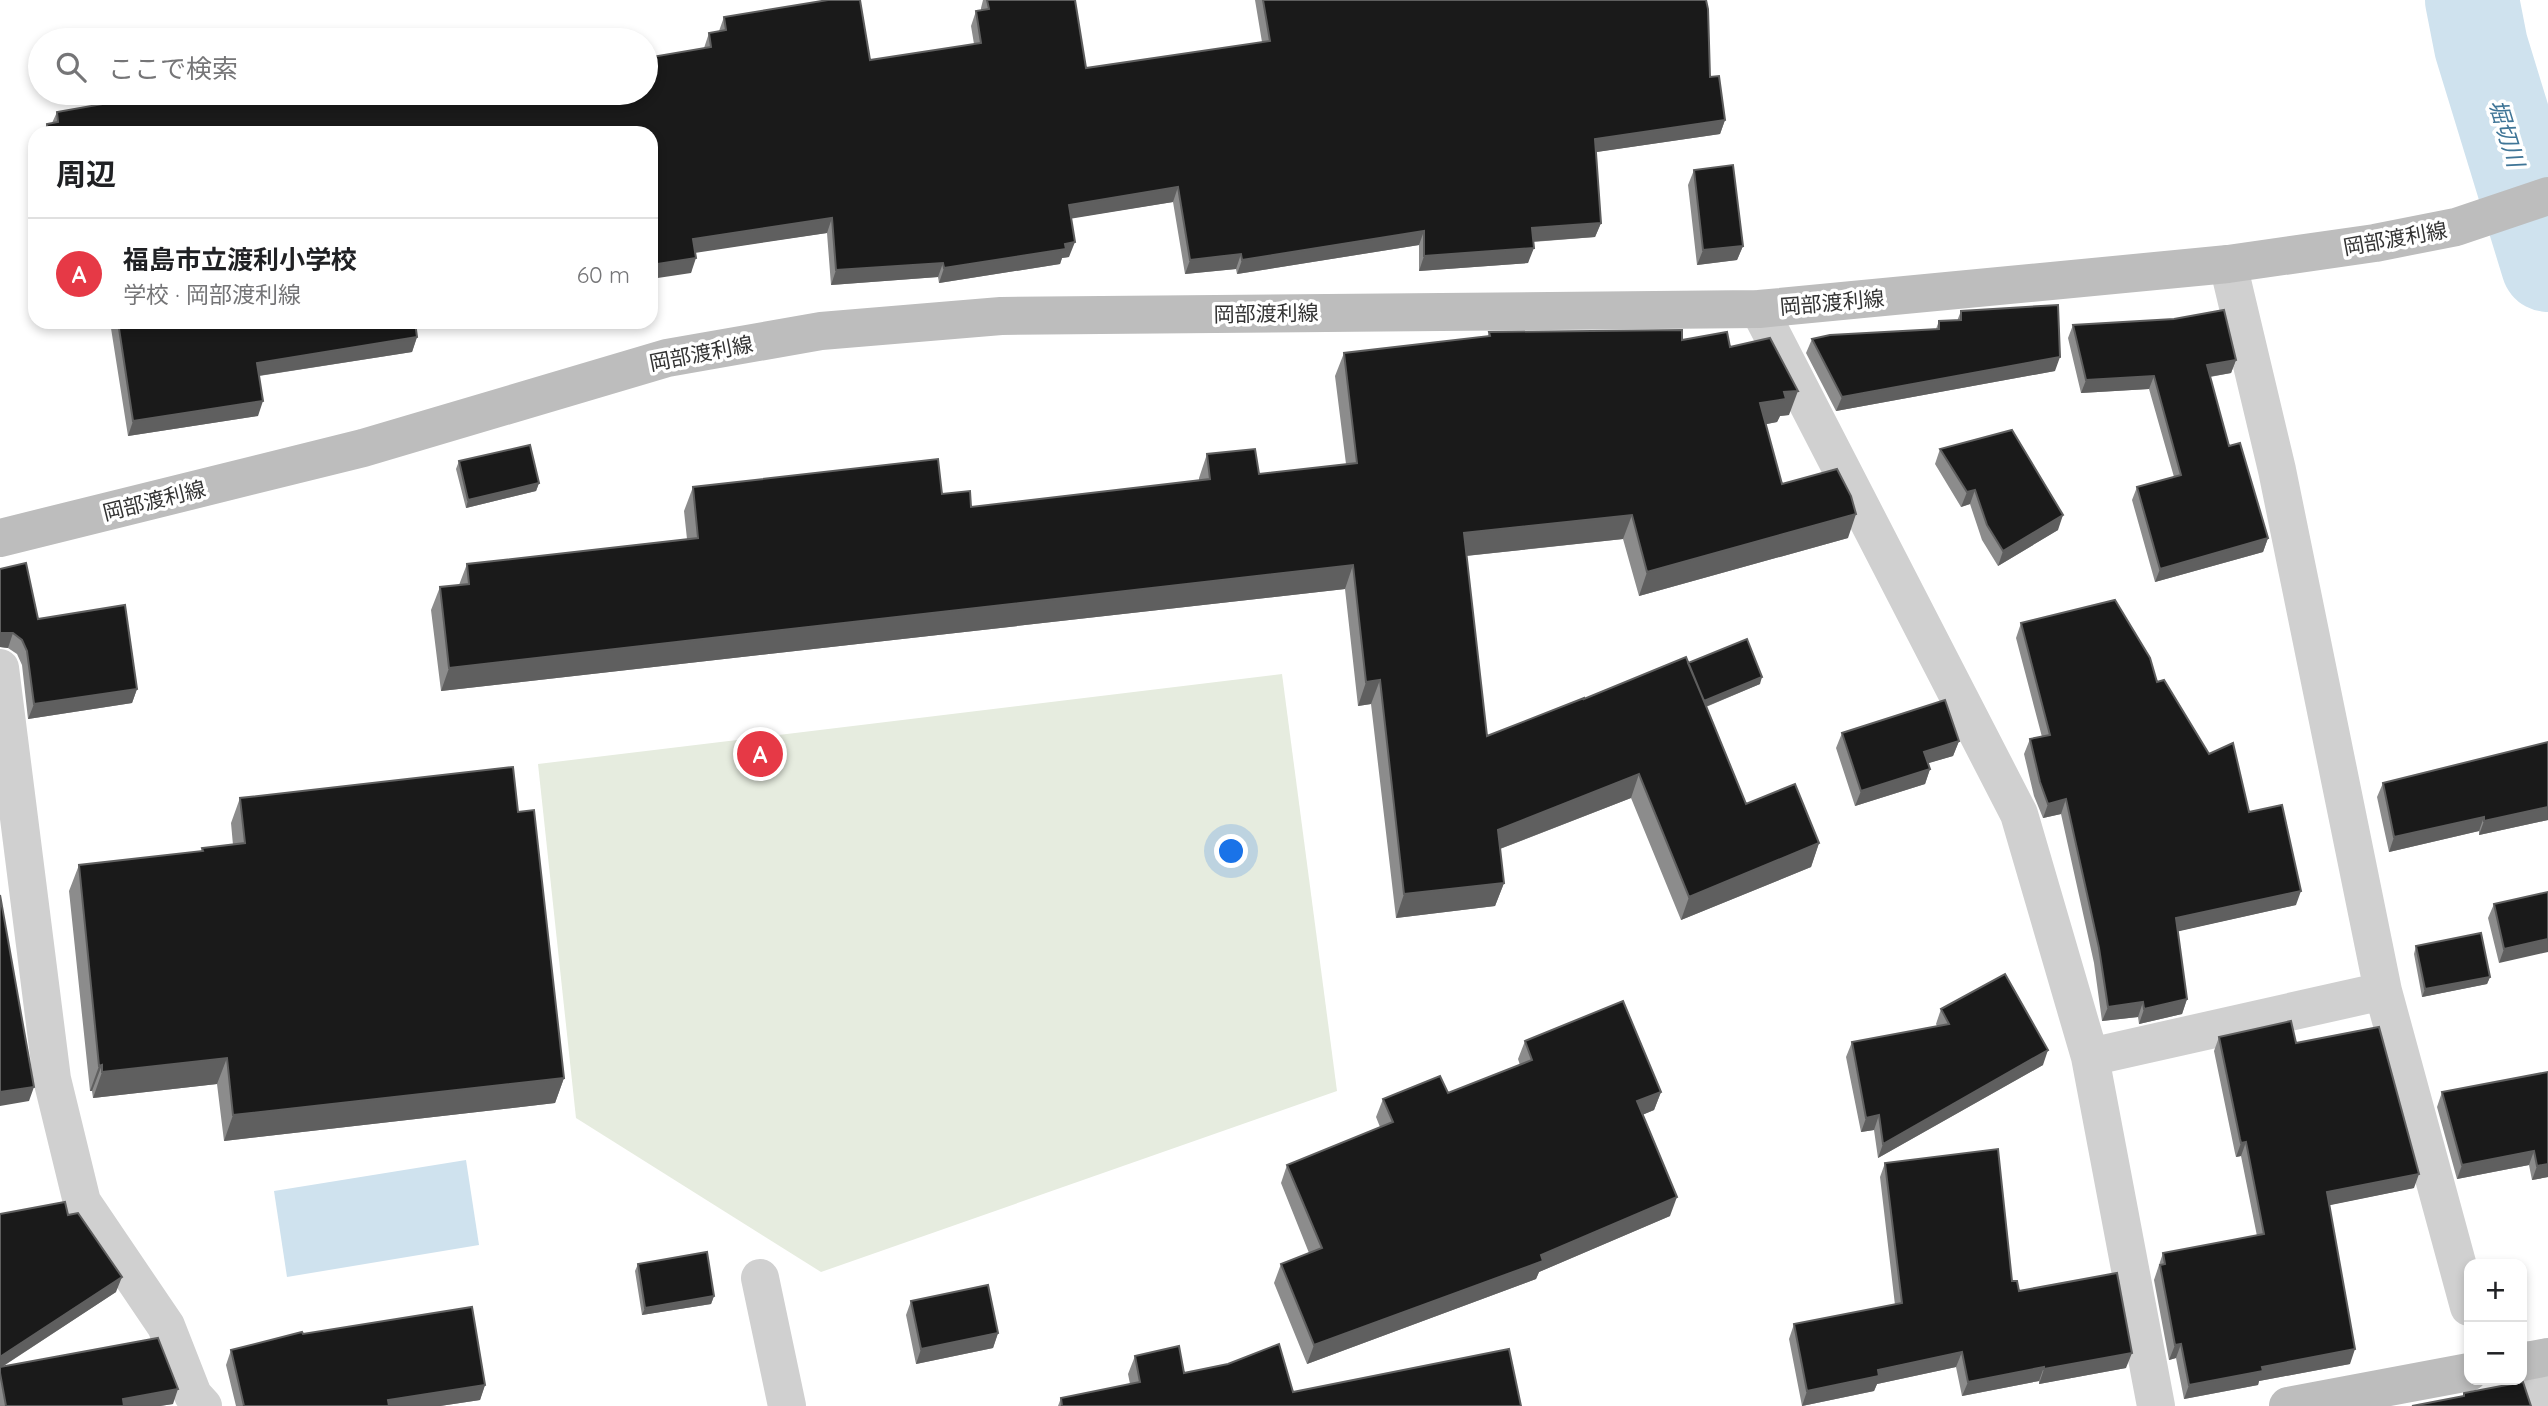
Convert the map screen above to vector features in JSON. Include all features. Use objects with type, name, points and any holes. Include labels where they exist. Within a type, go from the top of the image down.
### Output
[{"type":"main road","name":"岡部渡利線","points":[[0,538],[363,448],[667,358],[821,331],[1001,316],[1759,309],[2228,264],[2375,243],[2456,227],[2548,196]]},
{"type":"main road","points":[[2288,1406],[2464,1373]]},
{"type":"street","points":[[2228,264],[2277,470],[2383,991],[2464,1289]]},
{"type":"street","points":[[1759,309],[2019,814],[2090,1057],[2156,1406]]},
{"type":"street","points":[[0,668],[52,1079],[82,1202],[166,1326],[193,1395],[203,1406]]},
{"type":"street","points":[[2090,1057],[2383,991]]},
{"type":"street","points":[[760,1278],[787,1406]]},
{"type":"street","points":[[2534,1360],[2542,1406]]},
{"type":"shaded area","points":[[1282,674],[1337,1091],[821,1272],[576,1118],[538,764]]},
{"type":"water","points":[[466,1160],[479,1245],[287,1277],[274,1191]]},
{"type":"building","points":[[828,0],[860,0],[870,60],[981,43],[976,11],[989,9],[987,0],[1075,0],[1086,68],[1270,41],[1263,0],[1706,0],[1710,77],[1719,76],[1725,120],[1595,139],[1601,223],[1532,228],[1534,248],[1424,256],[1424,231],[1242,260],[1241,254],[1190,260],[1178,187],[1069,205],[1075,242],[1065,244],[1066,249],[944,268],[943,263],[836,270],[832,218],[693,239],[696,258],[658,264],[658,126],[47,126],[58,122],[57,112],[97,105],[658,105],[658,56],[711,47],[709,33],[726,30],[724,17]]},
{"type":"building","points":[[1733,165],[1743,246],[1703,250],[1694,170]]},
{"type":"building","points":[[2058,305],[2060,357],[1842,397],[1812,339],[1830,335],[1939,329],[1939,321],[1961,320],[1961,311]]},
{"type":"building","points":[[2224,310],[2236,360],[2207,365],[2229,446],[2240,443],[2268,538],[2160,569],[2137,487],[2181,475],[2154,376],[2086,380],[2073,325],[2174,319]]},
{"type":"building","points":[[119,329],[416,329],[417,337],[257,363],[263,401],[133,421]]},
{"type":"building","points":[[1682,330],[1682,340],[1727,332],[1730,347],[1770,338],[1798,391],[1784,392],[1786,399],[1760,403],[1782,484],[1837,469],[1851,496],[1856,514],[1647,572],[1632,515],[1464,533],[1487,736],[1686,657],[1746,804],[1795,784],[1819,843],[1689,897],[1639,774],[1498,830],[1504,883],[1404,894],[1380,680],[1366,682],[1353,565],[449,668],[440,587],[469,584],[467,564],[698,538],[693,487],[938,459],[942,494],[970,491],[971,507],[1210,479],[1207,454],[1255,449],[1259,474],[1357,463],[1344,353],[1490,336],[1489,332]]},
{"type":"building","points":[[2012,430],[2063,515],[2003,551],[1987,525],[1975,490],[1967,492],[1940,449]]},
{"type":"building","points":[[530,445],[539,483],[468,500],[459,461]]},
{"type":"building","points":[[26,563],[38,619],[125,605],[137,689],[34,704],[27,651],[22,640],[13,633],[0,633],[0,569]]},
{"type":"building","points":[[2115,600],[2150,658],[2157,682],[2164,680],[2209,754],[2233,743],[2249,812],[2282,805],[2301,891],[2176,918],[2187,999],[2144,1009],[2143,1002],[2108,1007],[2099,948],[2066,799],[2048,804],[2030,739],[2050,735],[2021,623]]},
{"type":"building","points":[[1747,639],[1762,677],[1704,701],[1688,663]]},
{"type":"building","points":[[1945,700],[1959,741],[1924,752],[1930,769],[1861,791],[1842,733]]},
{"type":"building","points":[[2548,742],[2548,807],[2484,821],[2484,817],[2394,837],[2383,783]]},
{"type":"building","points":[[513,767],[518,812],[534,810],[564,1078],[233,1115],[227,1058],[102,1072],[102,1065],[99,1066],[79,865],[203,851],[202,848],[245,843],[240,798]]},
{"type":"building","points":[[2548,892],[2548,939],[2504,949],[2494,904]]},
{"type":"building","points":[[0,895],[34,1087],[0,1092]]},
{"type":"building","points":[[2481,933],[2490,977],[2425,989],[2416,946]]},
{"type":"building","points":[[2005,974],[2048,1050],[1883,1144],[1879,1115],[1866,1118],[1852,1042],[1949,1024],[1941,1009]]},
{"type":"building","points":[[1623,1001],[1661,1092],[1637,1101],[1677,1197],[1541,1255],[1543,1261],[1314,1345],[1281,1264],[1322,1248],[1287,1165],[1393,1122],[1383,1099],[1440,1076],[1448,1093],[1532,1060],[1525,1041]]},
{"type":"building","points":[[2291,1021],[2296,1043],[2379,1027],[2419,1174],[2327,1192],[2355,1349],[2262,1367],[2263,1371],[2189,1385],[2181,1344],[2175,1345],[2160,1265],[2165,1264],[2163,1253],[2264,1234],[2246,1142],[2241,1143],[2219,1037]]},
{"type":"building","points":[[2548,1072],[2548,1164],[2537,1166],[2534,1151],[2462,1165],[2442,1092]]},
{"type":"building","points":[[1998,1149],[2012,1281],[2017,1281],[2019,1291],[2117,1273],[2132,1353],[1968,1382],[1962,1352],[1878,1370],[1879,1376],[1807,1391],[1794,1324],[1902,1303],[1885,1163]]},
{"type":"building","points":[[65,1202],[68,1215],[78,1213],[122,1277],[0,1357],[0,1214]]},
{"type":"building","points":[[707,1252],[714,1296],[645,1308],[638,1264]]},
{"type":"building","points":[[988,1285],[998,1333],[921,1349],[911,1301]]},
{"type":"building","points":[[472,1307],[485,1385],[388,1400],[389,1406],[244,1406],[231,1350],[302,1332],[303,1334]]},
{"type":"building","points":[[158,1338],[178,1389],[123,1399],[124,1406],[6,1406],[0,1367]]},
{"type":"building","points":[[1279,1344],[1293,1392],[1509,1349],[1521,1406],[1062,1406],[1061,1398],[1140,1382],[1135,1356],[1179,1346],[1184,1373],[1228,1364]]},
{"type":"building","points":[[2507,1385],[2524,1385],[2531,1406],[2412,1406],[2464,1396],[2464,1393]]},
{"type":"waterway","name":"堀切川","points":[[2472,0],[2481,46],[2548,265]]},
{"type":"place","name":"福島市立渡利小学校","points":[[760,754]]}]
